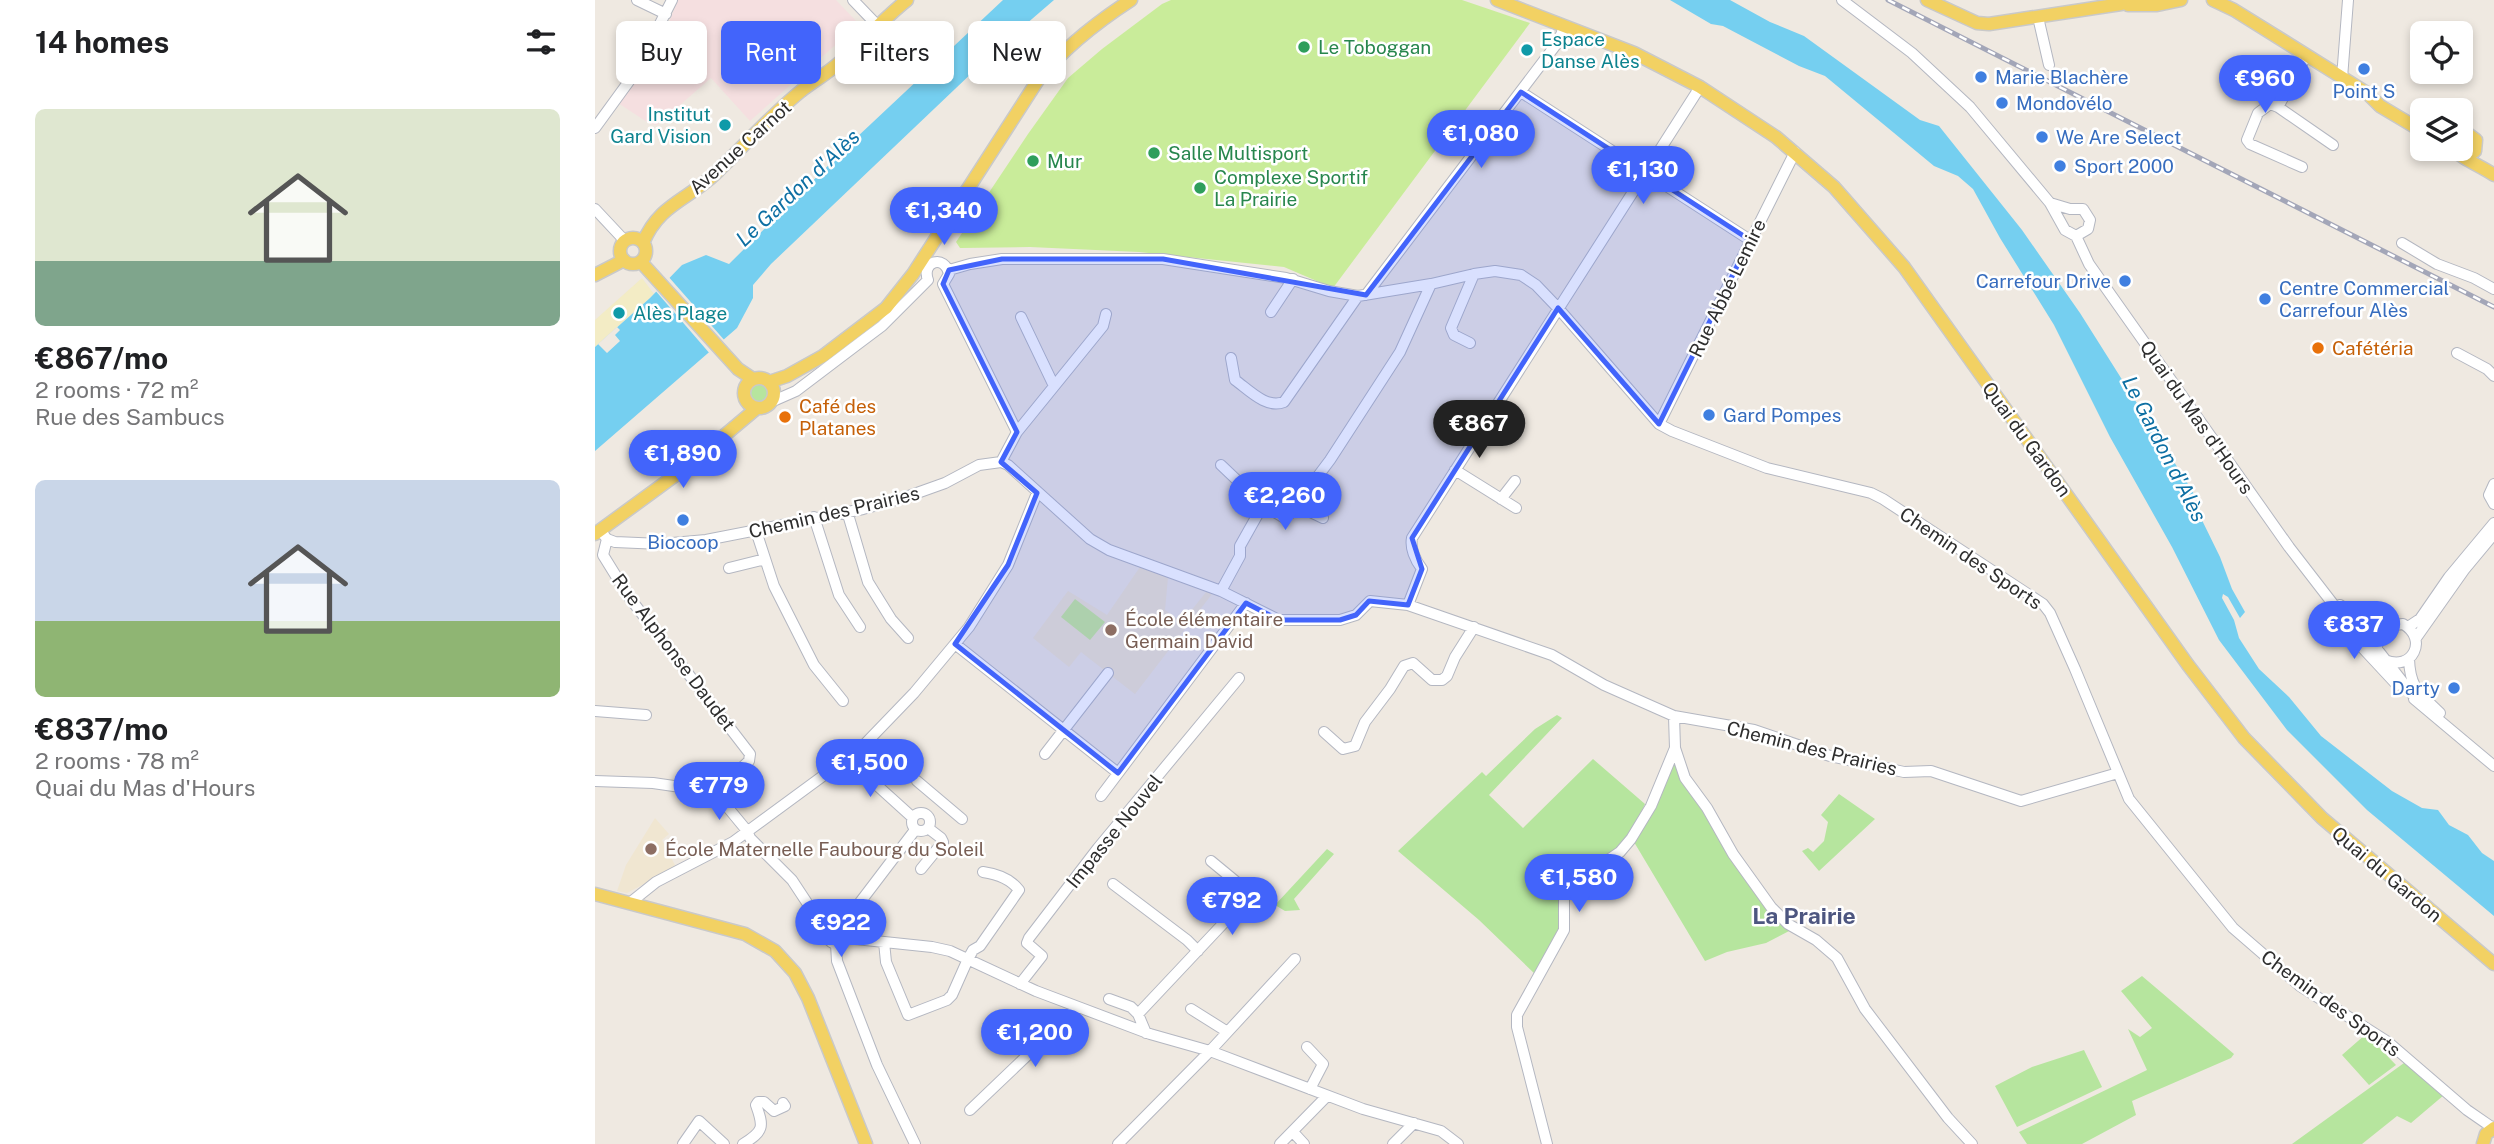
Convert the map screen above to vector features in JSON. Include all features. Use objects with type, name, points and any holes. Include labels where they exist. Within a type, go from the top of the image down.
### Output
[{"type":"main road","name":"Avenue Carnot","points":[[882,21],[907,0]]},
{"type":"main road","points":[[752,406],[767,406],[787,376],[823,356],[875,317],[899,292],[1049,66],[1093,27],[1131,0]]},
{"type":"main road","name":"Quai du Gardon","points":[[1497,0],[1634,53],[1700,88],[1737,110],[1795,152],[1835,187],[1904,267],[2188,665],[2244,738],[2322,818],[2494,964]]},
{"type":"main road","points":[[1927,0],[1977,23],[1989,24],[2136,0]]},
{"type":"main road","points":[[2121,4],[2143,6],[2181,0]]},
{"type":"main road","points":[[2206,0],[2232,5],[2306,56],[2410,115]]},
{"type":"main road","name":"Avenue Carnot","points":[[643,243],[650,226],[659,215],[714,175],[754,133],[835,65]]},
{"type":"main road","points":[[2367,93],[2380,106],[2410,124]]},
{"type":"main road","points":[[2473,157],[2490,171]]},
{"type":"main road","points":[[636,239],[643,243],[646,255],[641,262],[630,264],[624,260],[621,248],[625,241],[636,239]]},
{"type":"main road","points":[[595,275],[624,260]]},
{"type":"main road","points":[[641,262],[749,382]]},
{"type":"main road","points":[[752,406],[743,395],[749,382],[761,378],[774,393]]},
{"type":"main road","points":[[601,534],[746,418],[752,406]]},
{"type":"main road","points":[[595,894],[745,934],[775,951],[795,973],[808,998],[866,1144]]},
{"type":"main road","points":[[2484,1141],[2494,1128]]},
{"type":"street","points":[[636,0],[666,14]]},
{"type":"street","points":[[595,128],[635,73],[672,0]]},
{"type":"street","points":[[853,0],[873,21]]},
{"type":"street","points":[[1842,0],[1912,53],[1970,107],[2050,203],[2065,230],[2076,236],[2088,229],[2090,220],[2083,209],[2070,209],[2050,203]]},
{"type":"street","points":[[2342,78],[2349,0]]},
{"type":"street","points":[[2038,17],[2049,65]]},
{"type":"street","points":[[1231,359],[1235,380],[1269,404],[1276,405],[1284,401],[1362,295],[1521,92],[1558,42],[1564,27]]},
{"type":"street","points":[[2278,107],[2306,56]]},
{"type":"street","points":[[1408,605],[1422,569],[1415,557],[1412,538],[1700,88]]},
{"type":"street","points":[[1521,92],[1750,240]]},
{"type":"street","points":[[2302,167],[2250,144],[2247,140],[2258,113],[2265,106],[2270,104],[2278,107],[2333,145]]},
{"type":"street","name":"Rue Abbé Lemire","points":[[1659,424],[1795,152]]},
{"type":"street","points":[[595,209],[625,241]]},
{"type":"street","points":[[2062,222],[2064,214],[2070,209]]},
{"type":"street","name":"Quai du Mas d'Hours","points":[[2076,236],[2089,264],[2289,547],[2340,613],[2377,649]]},
{"type":"street","points":[[2402,243],[2437,264],[2475,278],[2494,289]]},
{"type":"street","name":"Chemin des Sports","points":[[949,270],[1002,260],[1163,259],[1293,279],[1329,291],[1362,295],[1495,271],[1521,275],[1536,285],[1558,308],[1659,424],[1767,468],[1871,493],[2043,604],[2075,669],[2129,799],[2233,928],[2300,986],[2388,1042],[2467,1110],[2494,1128]]},
{"type":"street","points":[[934,262],[945,264],[949,270],[948,278],[943,284],[933,284],[928,280],[926,270],[934,262]]},
{"type":"street","points":[[1470,343],[1454,335],[1451,328],[1474,274]]},
{"type":"street","points":[[1271,312],[1293,279]]},
{"type":"street","points":[[774,393],[788,396],[802,387],[882,326],[928,280]]},
{"type":"street","points":[[943,284],[1017,432]]},
{"type":"street","points":[[1312,484],[1400,352],[1431,284]]},
{"type":"street","points":[[1001,462],[1017,432],[1104,326],[1106,314]]},
{"type":"street","points":[[1021,317],[1054,386]]},
{"type":"street","points":[[2457,353],[2487,369],[2494,376]]},
{"type":"street","name":"Chemin des Prairies","points":[[601,534],[615,542],[661,544],[757,531],[903,498],[945,483],[979,465],[1001,462],[1008,465],[1090,539],[1109,550],[1220,591],[1279,620],[1340,620],[1356,615],[1370,601],[1408,605],[1552,655],[1604,685],[1674,716],[1754,730],[1830,756],[1904,772],[1931,771],[2021,801],[2118,773]]},
{"type":"street","points":[[1221,465],[1263,505],[1283,517],[1298,506],[1323,519]]},
{"type":"street","points":[[1455,470],[1516,508]]},
{"type":"street","points":[[1501,499],[1515,481]]},
{"type":"street","points":[[2494,484],[2489,495],[2494,504]]},
{"type":"street","points":[[631,902],[656,881],[733,842],[848,759],[914,693],[969,627],[1008,565],[1037,493]]},
{"type":"street","points":[[1220,591],[1240,556],[1240,546],[1263,505]]},
{"type":"street","points":[[847,511],[868,582],[891,619],[908,638]]},
{"type":"street","points":[[814,517],[839,595],[860,627]]},
{"type":"street","points":[[2409,659],[2397,663],[2384,660],[2376,642],[2381,630],[2391,624],[2408,627],[2420,620],[2449,577],[2494,523]]},
{"type":"street","points":[[757,531],[774,586],[814,665],[843,701]]},
{"type":"street","name":"Rue Alphonse Daudet","points":[[601,534],[603,555],[629,597],[750,754],[749,761],[715,792]]},
{"type":"street","points":[[2494,534],[2464,570],[2416,638],[2415,649],[2409,659],[2409,677],[2414,687],[2452,725],[2494,759]]},
{"type":"street","points":[[729,568],[765,559]]},
{"type":"street","name":"Quai du Mas d'Hours","points":[[2325,594],[2367,624],[2381,630]]},
{"type":"street","name":"Quai du Mas d'Hours","points":[[2325,594],[2328,605],[2344,628],[2398,685],[2494,766]]},
{"type":"street","points":[[1101,796],[1246,603]]},
{"type":"street","points":[[1324,732],[1343,749],[1355,746],[1365,722],[1390,690],[1404,666],[1413,663],[1432,680],[1442,680],[1447,676],[1455,657],[1474,627]]},
{"type":"street","points":[[2408,627],[2416,638]]},
{"type":"street","points":[[955,644],[1118,773]]},
{"type":"street","name":"Quai du Mas d'Hours","points":[[2384,660],[2419,703]]},
{"type":"street","points":[[1045,754],[1108,673]]},
{"type":"street","name":"Impasse Nouvel","points":[[1020,984],[1042,956],[1027,943],[1029,938],[1098,848],[1239,678]]},
{"type":"street","points":[[595,711],[646,715]]},
{"type":"street","points":[[1674,716],[1675,748],[1685,778],[1707,808],[1733,854],[1771,907],[1788,924],[1816,940],[1837,958],[1865,1009],[1948,1118],[1972,1144]]},
{"type":"street","points":[[1547,1144],[1517,1027],[1517,1015],[1563,930],[1564,898],[1570,886],[1620,852],[1631,839],[1651,806],[1675,748]]},
{"type":"street","points":[[848,759],[912,817]]},
{"type":"street","points":[[917,780],[962,819]]},
{"type":"street","points":[[595,781],[653,783],[715,792],[750,838],[792,880],[831,938],[837,961],[877,1065],[915,1144]]},
{"type":"street","points":[[927,815],[939,800]]},
{"type":"street","points":[[916,813],[927,815],[930,820],[928,828],[920,832],[915,830],[911,824],[912,817],[916,813]]},
{"type":"street","points":[[921,869],[943,842],[928,828]]},
{"type":"street","points":[[842,926],[915,830]]},
{"type":"street","points":[[1137,1014],[1251,894],[1211,861]]},
{"type":"street","points":[[884,942],[887,962],[908,1015],[947,1000],[952,995],[973,950],[980,946],[1019,890],[1014,883],[996,874],[983,872]]},
{"type":"street","points":[[1113,884],[1188,940],[1198,951]]},
{"type":"street","points":[[836,924],[846,931],[842,942],[831,938],[836,924]]},
{"type":"street","points":[[846,937],[950,951],[1020,984],[1146,1033],[1210,1051],[1363,1110],[1441,1131],[1458,1144]]},
{"type":"street","points":[[1118,1144],[1210,1051],[1295,959]]},
{"type":"street","points":[[1109,999],[1131,1007],[1146,1033]]},
{"type":"street","points":[[970,1110],[1078,1007]]},
{"type":"street","points":[[1191,1009],[1226,1031]]},
{"type":"street","points":[[1307,1047],[1324,1064],[1310,1089]]},
{"type":"street","points":[[1279,1144],[1327,1096]]},
{"type":"street","points":[[743,1144],[761,1125],[762,1120],[756,1105],[758,1102],[764,1102],[774,1111],[785,1106],[783,1103]]},
{"type":"street","name":"Chemin des Sports","points":[[2467,1110],[2484,1141]]},
{"type":"street","points":[[683,1144],[699,1121],[724,1144]]},
{"type":"street","points":[[1393,1144],[1413,1123]]},
{"type":"street","points":[[1293,1132],[1304,1144]]},
{"type":"highlighted area","points":[[1521,92],[1750,240],[1659,424],[1558,308],[1412,538],[1422,569],[1408,605],[1369,601],[1356,615],[1340,620],[1279,620],[1246,603],[1118,773],[955,644],[1008,565],[1037,493],[1001,462],[1017,432],[943,284],[949,270],[1002,259],[1163,259],[1366,295]]},
{"type":"shaded area","points":[[678,0],[836,0],[856,21],[835,21],[835,45],[821,58],[821,21],[721,21],[721,84],[792,84],[750,121],[711,78],[707,81],[707,21],[669,21]]},
{"type":"shaded area","points":[[630,84],[704,84],[657,125],[650,124],[618,103]]},
{"type":"shaded area","name":"École élémentaire Germain David","points":[[1140,567],[1168,577],[1165,610],[1182,622],[1207,591],[1212,594],[1135,694],[1081,652],[1069,667],[1033,638],[1068,591],[1107,615]]},
{"type":"shaded area","name":"École Maternelle Faubourg du Soleil","points":[[655,818],[669,834],[662,840],[676,867],[627,893],[617,891],[626,865]]},
{"type":"green space","name":"Complexe Sportif La Prairie","points":[[1171,0],[1462,0],[1530,23],[1333,288],[1284,267],[1139,252],[1030,247],[960,248],[956,242],[1068,78],[1162,4]]},
{"type":"green space","points":[[759,382],[767,385],[770,393],[767,401],[759,404],[751,401],[748,393],[751,385]]},
{"type":"green space","points":[[1075,599],[1105,622],[1090,640],[1061,617]]},
{"type":"green space","points":[[1557,715],[1562,718],[1489,795],[1523,828],[1593,759],[1645,804],[1628,839],[1609,856],[1570,881],[1557,936],[1536,975],[1479,920],[1398,851],[1482,772],[1486,776],[1535,729]]},
{"type":"green space","points":[[1674,758],[1746,881],[1780,922],[1793,929],[1766,943],[1727,952],[1705,961],[1634,842]]},
{"type":"green space","points":[[1839,794],[1875,819],[1819,871],[1802,851],[1808,848],[1813,852],[1824,841],[1828,822],[1821,815]]},
{"type":"green space","points":[[1327,849],[1334,854],[1294,899],[1300,910],[1285,911],[1275,905]]},
{"type":"green space","points":[[2142,976],[2234,1054],[2231,1058],[2132,1101],[2136,1115],[2082,1144],[2027,1144],[2019,1132],[2147,1070],[2128,1029],[2140,1037],[2152,1028],[2121,991]]},
{"type":"green space","points":[[2366,1034],[2396,1065],[2369,1085],[2342,1055]]},
{"type":"green space","points":[[2084,1050],[2102,1087],[2017,1127],[1995,1086],[2032,1067]]},
{"type":"green space","points":[[2404,1063],[2444,1095],[2411,1123],[2397,1116],[2362,1144],[2292,1144]]},
{"type":"sand","name":"Alès Plage","points":[[642,278],[654,294],[595,347],[595,320]]},
{"type":"water","points":[[1003,0],[1054,0],[1030,21],[981,21]]},
{"type":"water","name":"Le Gardon d'Alès","points":[[1670,0],[1730,0],[1770,22],[1804,36],[1920,120],[1939,126],[2022,230],[2080,313],[2193,492],[2198,512],[2245,612],[2240,618],[2228,597],[2223,594],[2222,598],[2234,620],[2239,638],[2259,669],[2289,697],[2321,736],[2392,791],[2422,808],[2438,810],[2449,825],[2468,835],[2482,853],[2494,861],[2494,916],[2367,810],[2287,730],[2219,640],[2172,547],[2110,437],[2054,325],[1973,189],[1958,176],[1934,166],[1825,76],[1799,66],[1723,26],[1711,24]]},
{"type":"water","points":[[968,33],[968,77],[771,264],[753,285],[753,298],[737,328],[595,451],[595,347],[682,265],[706,255],[729,264],[914,84],[954,84],[954,46]]},
{"type":"pier","points":[[667,275],[726,342],[711,355],[654,289]]},
{"type":"pier","points":[[617,327],[620,330],[615,335],[620,341],[607,353],[598,344]]},
{"type":"railway","points":[[1888,0],[2494,307]]},
{"type":"place","name":"Le Toboggan","points":[[1304,47]]},
{"type":"place","name":"Espace Danse Alès","points":[[1527,50]]},
{"type":"place","name":"Point S","points":[[2364,69]]},
{"type":"place","name":"Marie Blachère","points":[[1981,77]]},
{"type":"place","name":"Mondovélo","points":[[2002,103]]},
{"type":"place","name":"Institut Gard Vision","points":[[725,125]]},
{"type":"place","name":"We Are Select","points":[[2042,137]]},
{"type":"place","name":"Salle Multisport","points":[[1154,153]]},
{"type":"place","name":"Mur","points":[[1033,161]]},
{"type":"place","name":"Sport 2000","points":[[2060,166]]},
{"type":"place","name":"Complexe Sportif La Prairie","points":[[1200,188]]},
{"type":"place","name":"Carrefour Drive","points":[[2125,281]]},
{"type":"place","name":"Centre Commercial Carrefour Alès","points":[[2265,299]]},
{"type":"place","name":"Alès Plage","points":[[619,313]]},
{"type":"place","name":"Cafétéria","points":[[2318,348]]},
{"type":"place","name":"Gard Pompes","points":[[1709,415]]},
{"type":"place","name":"Café des Platanes","points":[[785,417]]},
{"type":"place","name":"Biocoop","points":[[683,520]]},
{"type":"place","name":"École élémentaire Germain David","points":[[1111,630]]},
{"type":"place","name":"Darty","points":[[2454,688]]},
{"type":"place","name":"École Maternelle Faubourg du Soleil","points":[[651,849]]},
{"type":"district","name":"La Prairie","points":[[1804,916]]}]
